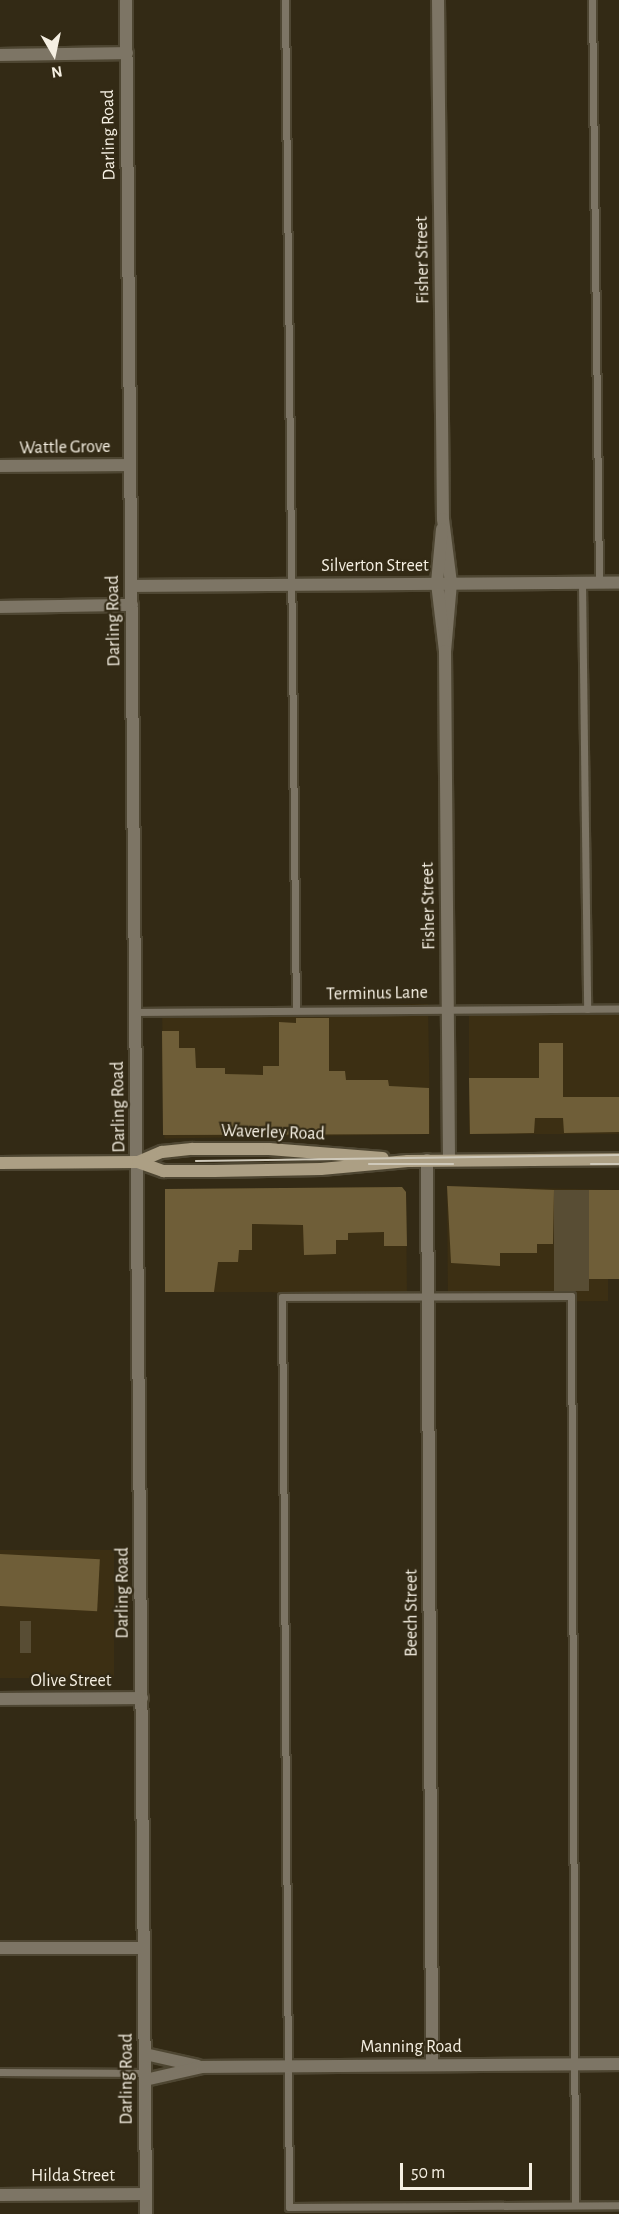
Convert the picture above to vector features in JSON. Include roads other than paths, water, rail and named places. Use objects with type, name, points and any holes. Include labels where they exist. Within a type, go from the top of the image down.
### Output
[{"type":"main road","name":"Waverley Road","points":[[138,1162],[162,1152],[269,1149],[408,1161]]},
{"type":"main road","name":"Waverley Road","points":[[0,1163],[138,1162],[163,1171],[214,1171],[321,1169],[427,1160],[619,1159]]},
{"type":"street","name":"Darling Road","points":[[126,0],[146,2214]]},
{"type":"street","name":"Fisher Street","points":[[438,0],[443,519],[437,583],[445,651],[449,1160]]},
{"type":"street","points":[[0,55],[127,53]]},
{"type":"street","name":"Wattle Grove","points":[[0,466],[130,465]]},
{"type":"street","name":"Fisher Street","points":[[443,519],[452,583],[445,651]]},
{"type":"street","name":"Silverton Street","points":[[132,586],[619,583]]},
{"type":"street","points":[[0,607],[132,605]]},
{"type":"street","name":"Beech Street","points":[[427,1160],[432,2065]]},
{"type":"street","name":"Olive Street","points":[[0,1699],[142,1698]]},
{"type":"street","points":[[0,1948],[144,1948]]},
{"type":"street","name":"Manning Road","points":[[145,2054],[202,2067]]},
{"type":"street","name":"Manning Road","points":[[145,2076],[202,2067],[619,2064]]},
{"type":"street","name":"Hilda Street","points":[[0,2195],[146,2194]]},
{"type":"lane","points":[[285,0],[296,1010]]},
{"type":"lane","points":[[592,0],[599,583]]},
{"type":"lane","points":[[582,583],[588,1009]]},
{"type":"lane","name":"Terminus Lane","points":[[136,1012],[448,1008],[619,1009]]},
{"type":"lane","points":[[575,2205],[571,1296],[282,1297],[289,2207],[619,2205]]},
{"type":"lane","points":[[0,2072],[145,2076]]},
{"type":"tram line","points":[[196,1161],[619,1155]]},
{"type":"tram line","points":[[369,1164],[453,1164]]},
{"type":"tram line","points":[[591,1164],[619,1164]]}]
